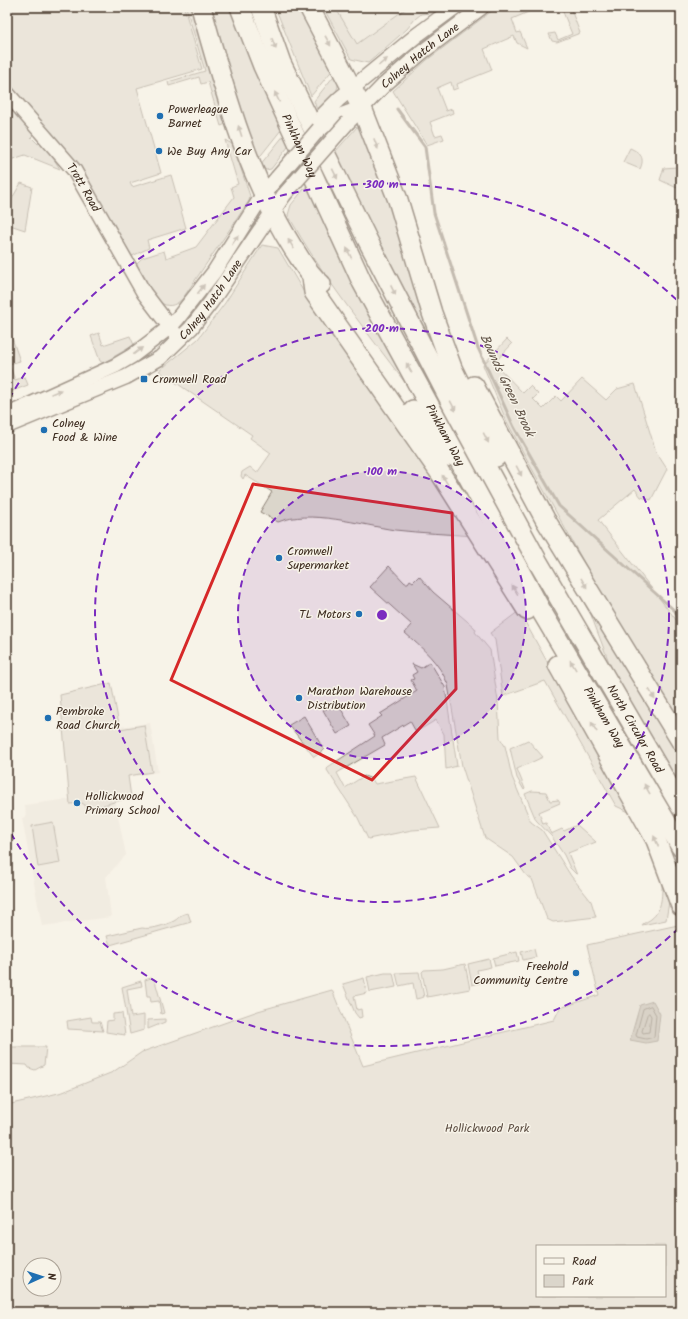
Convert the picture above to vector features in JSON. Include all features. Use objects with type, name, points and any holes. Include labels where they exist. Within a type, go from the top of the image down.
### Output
[{"type":"highway","points":[[201,7],[247,152],[272,210],[312,277],[322,285],[496,525]]},
{"type":"highway","name":"Pinkham Way","points":[[240,7],[263,66],[362,282],[496,525],[543,614],[681,847]]},
{"type":"highway","name":"Pinkham Way","points":[[261,7],[281,63],[367,239],[475,447],[538,562],[602,671]]},
{"type":"highway","points":[[309,7],[346,93],[352,115],[398,200],[432,313],[452,368],[515,496],[588,623],[602,671]]},
{"type":"highway","points":[[417,259],[468,374],[545,519],[681,741]]},
{"type":"highway","points":[[312,277],[314,292],[441,474],[520,597],[656,840],[681,906]]},
{"type":"highway","name":"North Circular Road","points":[[602,671],[681,807]]},
{"type":"main road","name":"Colney Hatch Lane","points":[[7,415],[115,366],[132,356],[166,330],[183,312],[214,272],[264,193],[318,129],[324,114],[346,93],[455,7]]},
{"type":"main road","name":"Colney Hatch Lane","points":[[7,426],[126,377],[152,364],[176,343],[232,274],[272,210],[352,115],[421,53],[482,7]]},
{"type":"main road","name":"Trott Road","points":[[7,93],[74,170],[144,293],[158,311],[166,330]]},
{"type":"main road","name":"Colney Hatch Lane","points":[[318,129],[330,123],[336,117],[352,115]]},
{"type":"main road","name":"Trott Road","points":[[144,293],[146,305],[176,343]]},
{"type":"main road","points":[[158,311],[172,313],[183,312]]},
{"type":"highlighted area","points":[[253,484],[452,513],[456,689],[372,780],[171,680]]},
{"type":"shaded area","points":[[325,7],[426,7],[353,57]]},
{"type":"shaded area","name":"Hollickwood Primary School","points":[[111,683],[119,727],[150,723],[158,772],[128,777],[131,797],[115,802],[126,855],[106,877],[111,917],[42,926],[22,818],[26,817],[25,805],[69,799],[60,695]]},
{"type":"green space","points":[[7,7],[184,7],[202,69],[137,88],[161,173],[130,183],[132,187],[171,175],[186,228],[147,240],[149,248],[130,257],[71,156],[7,85]]},
{"type":"green space","points":[[186,7],[194,7],[226,124],[221,126],[208,82],[201,84],[199,77],[169,86],[168,82],[205,71]]},
{"type":"green space","points":[[207,7],[231,7],[281,130],[258,159],[248,135]]},
{"type":"green space","points":[[275,7],[302,7],[334,68],[311,96]]},
{"type":"green space","points":[[323,7],[335,7],[357,44],[408,7],[441,7],[433,13],[421,14],[407,29],[368,63],[351,59]]},
{"type":"green space","points":[[497,7],[540,7],[512,19],[517,33],[520,32],[527,48],[517,43],[514,36],[484,49],[492,70],[457,84],[458,88],[453,90],[451,82],[437,88],[446,111],[452,109],[453,113],[430,122],[435,136],[442,134],[444,139],[427,145],[393,91],[427,60]]},
{"type":"green space","points":[[561,7],[570,7],[580,33],[557,42],[552,41],[549,34],[555,33],[558,40],[572,34]]},
{"type":"green space","points":[[337,72],[337,90],[318,113],[314,101]]},
{"type":"green space","points":[[7,100],[36,132],[31,137],[38,144],[43,141],[60,169],[25,155],[7,161]]},
{"type":"green space","points":[[357,127],[363,128],[471,422],[372,230],[335,152]]},
{"type":"green space","points":[[285,134],[291,143],[271,169],[266,170],[260,165]]},
{"type":"green space","points":[[225,140],[232,144],[234,148],[250,196],[249,201],[183,298],[177,303],[165,305],[155,298],[137,263],[142,258],[164,251],[166,258],[196,247],[234,197],[231,187],[238,184]]},
{"type":"green space","points":[[630,148],[641,156],[642,162],[640,169],[623,162]]},
{"type":"green space","points":[[677,167],[681,169],[681,178],[677,188],[660,180],[664,168]]},
{"type":"green space","points":[[21,183],[32,187],[25,230],[7,224],[7,207]]},
{"type":"green space","points":[[308,184],[361,298],[406,384],[329,280],[288,215],[291,205]]},
{"type":"green space","points":[[262,245],[278,248],[316,313],[343,346],[474,536],[395,530],[336,519],[305,517],[291,518],[278,522],[260,512],[272,492],[245,475],[243,479],[241,476],[242,472],[250,467],[257,473],[271,453],[250,438],[252,435],[159,371],[198,339],[225,303]]},
{"type":"green space","points":[[7,324],[20,361],[9,364],[15,380],[25,377],[28,385],[7,393]]},
{"type":"green space","points":[[99,333],[103,345],[130,336],[134,345],[103,363],[100,361],[91,336]]},
{"type":"green space","points":[[507,339],[512,344],[494,363],[523,393],[530,386],[538,394],[533,399],[543,409],[556,396],[561,401],[582,379],[606,400],[617,389],[635,384],[656,452],[667,469],[651,500],[641,497],[635,489],[598,520],[681,626],[681,733],[607,604],[506,420],[483,365]]},
{"type":"green space","points":[[533,514],[681,757],[681,790],[612,670],[591,615]]},
{"type":"green space","points":[[389,566],[405,583],[408,583],[410,580],[413,582],[419,576],[433,592],[474,627],[476,630],[475,632],[490,650],[498,701],[500,738],[505,746],[512,777],[531,822],[542,830],[571,876],[591,901],[596,917],[553,922],[547,919],[532,879],[526,875],[513,857],[485,838],[462,766],[448,685],[445,677],[430,656],[405,633],[412,625],[370,587]]},
{"type":"green space","points":[[519,611],[631,813],[616,806],[545,681],[503,696],[495,640],[490,633]]},
{"type":"green space","points":[[430,662],[445,687],[457,766],[446,769],[444,734],[436,720],[416,732],[410,721],[382,738],[385,745],[337,773],[345,788],[364,776],[372,779],[375,784],[416,777],[440,828],[412,830],[368,839],[358,818],[327,770],[328,767],[375,736],[368,725],[382,716],[380,714],[417,691],[411,680],[414,679],[412,675],[417,672],[412,664],[421,668]]},
{"type":"green space","points":[[111,683],[120,729],[144,725],[152,772],[128,776],[131,797],[87,810],[85,805],[82,803],[70,804],[60,695]]},
{"type":"green space","points":[[338,704],[351,726],[337,734],[323,710]]},
{"type":"green space","points":[[304,716],[324,750],[314,757],[289,725]]},
{"type":"green space","points":[[528,740],[543,757],[517,769],[525,789],[524,790],[517,778],[510,748]]},
{"type":"green space","points":[[532,791],[546,792],[550,801],[558,800],[560,803],[539,812],[543,824],[546,823],[551,834],[562,829],[564,831],[577,825],[596,842],[568,853],[577,875],[570,868],[564,855],[552,837],[536,820],[525,794]]},
{"type":"green space","points":[[53,822],[60,863],[38,867],[32,826]]},
{"type":"green space","points":[[657,823],[681,865],[681,890]]},
{"type":"green space","points":[[662,880],[670,896],[666,920],[642,925],[651,919],[658,911],[661,901]]},
{"type":"green space","points":[[188,913],[191,922],[110,945],[107,936],[142,928],[162,926],[174,921],[181,915]]},
{"type":"green space","name":"Hollickwood Park","points":[[678,925],[681,937],[681,1312],[7,1312],[7,1105],[63,1092],[113,1072],[142,1052],[258,1011],[332,990],[363,1066],[554,1020],[560,1008],[599,995],[587,945]]},
{"type":"green space","points":[[534,949],[536,957],[523,960],[521,952]]},
{"type":"green space","points":[[517,952],[519,961],[495,966],[493,958]]},
{"type":"green space","points":[[489,959],[491,967],[477,970],[480,983],[472,985],[468,964]]},
{"type":"green space","points":[[465,964],[470,989],[427,997],[422,972],[424,970],[443,969]]},
{"type":"green space","points":[[419,972],[424,997],[416,999],[413,983],[399,986],[396,973]]},
{"type":"green space","points":[[385,973],[393,973],[396,987],[370,992],[367,977]]},
{"type":"green space","points":[[151,978],[155,981],[164,1013],[161,1014],[159,1001],[151,1002],[150,996],[147,996],[145,980]]},
{"type":"green space","points":[[364,978],[367,993],[354,996],[357,1010],[361,1009],[362,1017],[359,1018],[355,1013],[343,984]]},
{"type":"green space","points":[[141,981],[142,986],[127,989],[131,1017],[144,1015],[144,1030],[130,1034],[122,987]]},
{"type":"green space","points":[[122,1013],[125,1035],[106,1032],[107,1021],[113,1020],[113,1014]]},
{"type":"green space","points":[[91,1017],[92,1022],[100,1022],[103,1031],[68,1029],[67,1021]]},
{"type":"green space","points":[[165,1019],[165,1022],[148,1029],[148,1020]]},
{"type":"green space","points":[[7,1047],[46,1047],[44,1065],[35,1070],[29,1068],[27,1065],[8,1064]]},
{"type":"water","points":[[653,1001],[660,1014],[657,1041],[646,1043],[630,1040],[640,1005]]},
{"type":"waterway","name":"Bounds Green Brook","points":[[397,109],[425,147],[434,213],[478,348],[514,427],[559,506],[675,611],[681,622]]},
{"type":"place","name":"Powerleague Barnet","points":[[160,116]]},
{"type":"place","name":"We Buy Any Car","points":[[159,151]]},
{"type":"place","name":"Cromwell Road","points":[[144,379]]},
{"type":"place","name":"Colney Food & Wine","points":[[44,430]]},
{"type":"place","name":"Cromwell Supermarket","points":[[279,558]]},
{"type":"place","name":"TL Motors","points":[[359,614]]},
{"type":"place","name":"Marathon Warehouse Distribution","points":[[299,698]]},
{"type":"place","name":"Pembroke Road Church","points":[[48,718]]},
{"type":"place","name":"Hollickwood Primary School","points":[[77,803]]},
{"type":"place","name":"Freehold Community Centre","points":[[576,973]]}]
